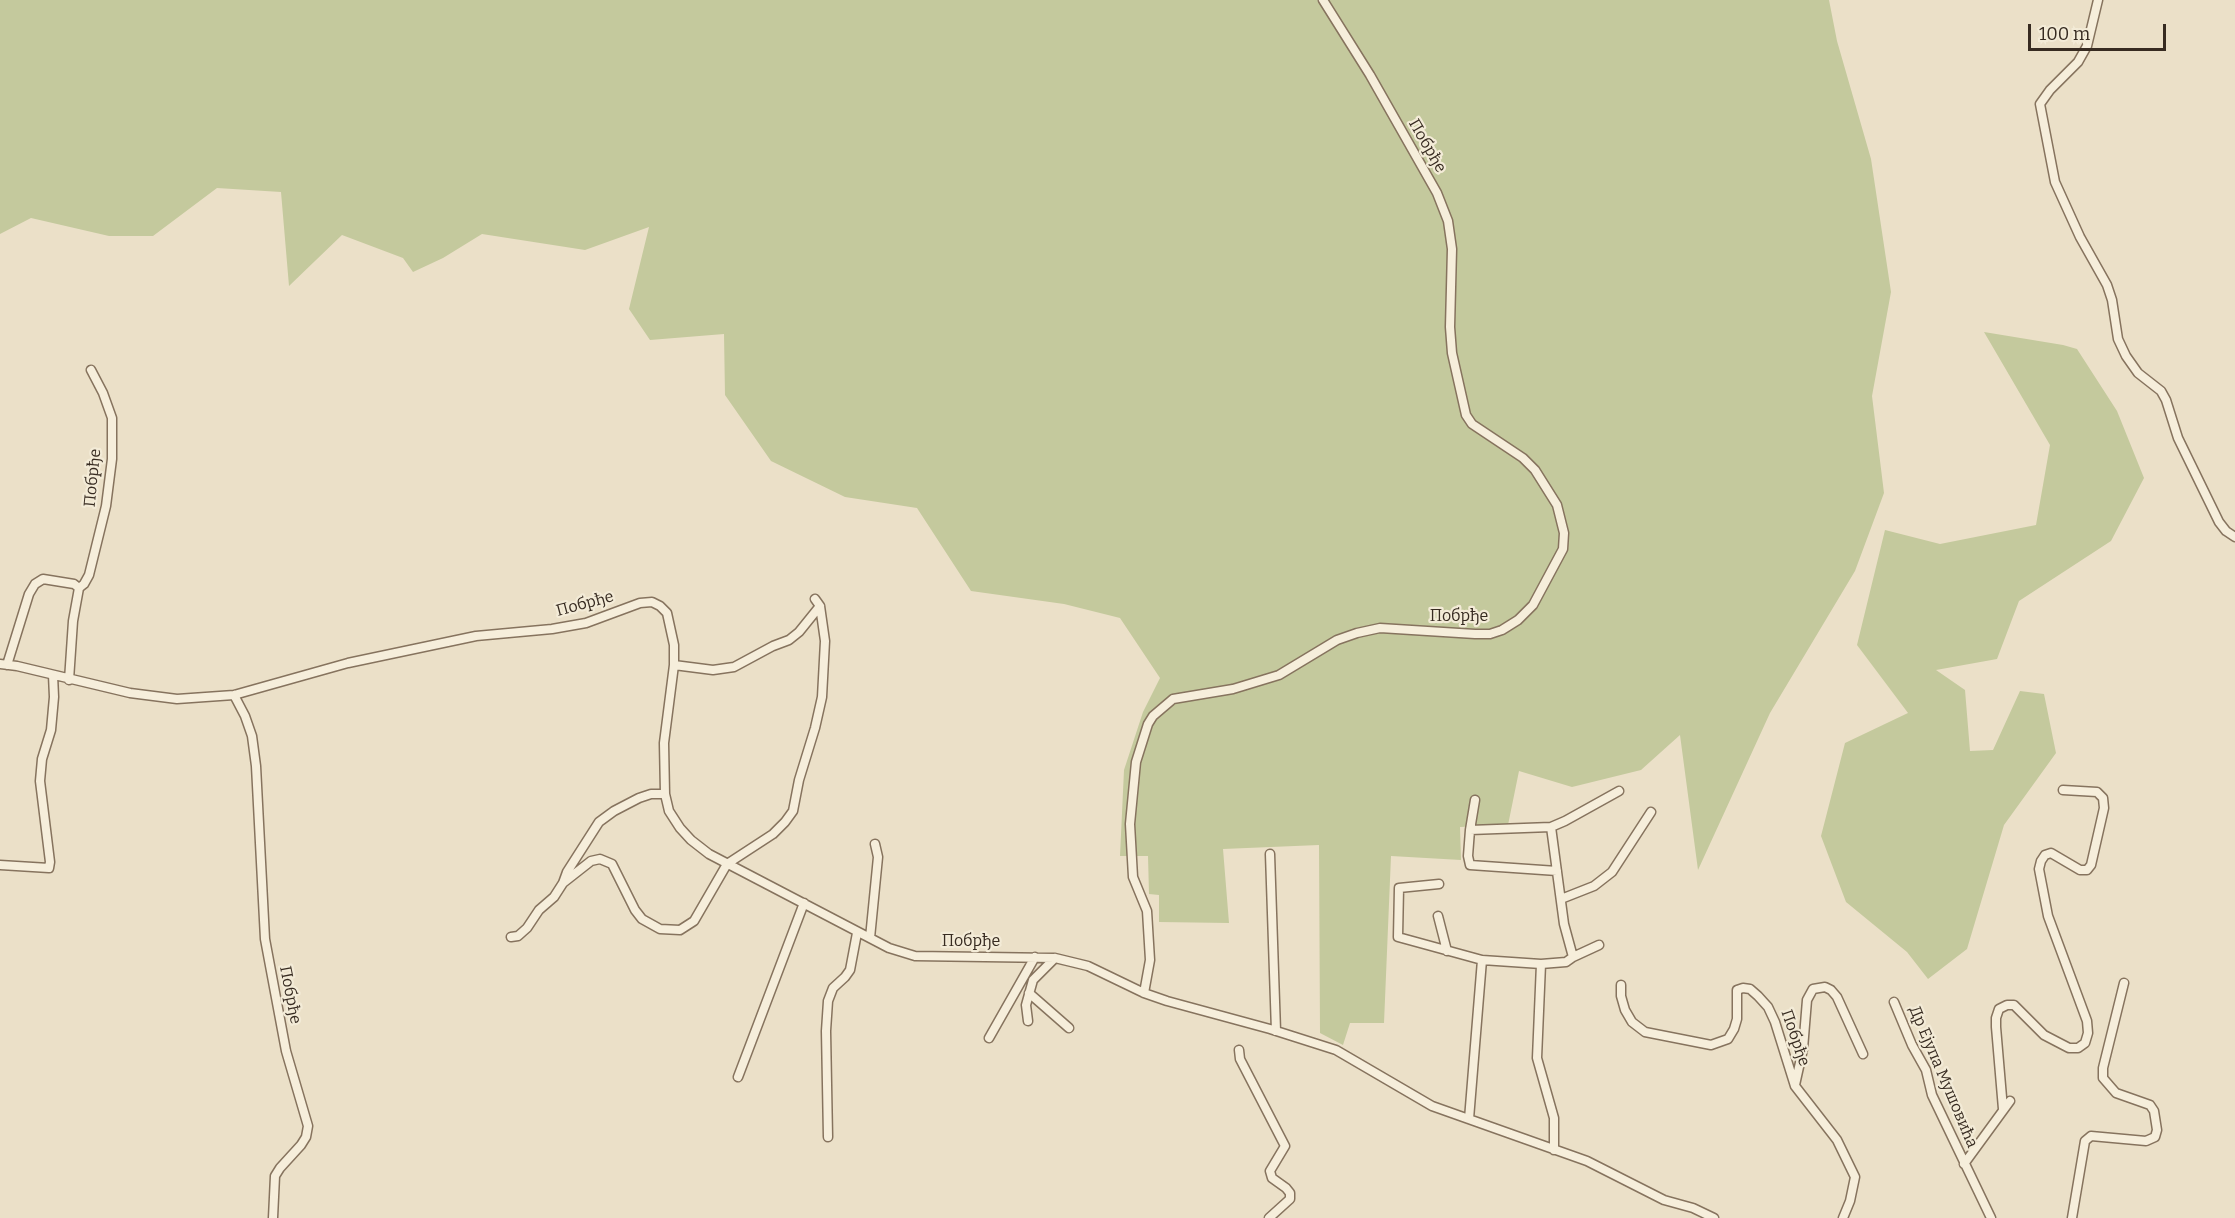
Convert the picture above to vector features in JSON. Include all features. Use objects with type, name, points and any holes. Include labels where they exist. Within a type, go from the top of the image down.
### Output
[{"type":"street","name":"Побрђе","points":[[1144,993],[1150,960],[1147,911],[1133,877],[1130,824],[1136,762],[1148,724],[1153,716],[1173,699],[1233,689],[1280,675],[1337,640],[1357,633],[1380,628],[1475,634],[1490,634],[1502,630],[1518,620],[1533,605],[1563,549],[1564,533],[1559,512],[1549,490],[1535,470],[1523,458],[1472,424],[1466,415],[1452,353],[1450,327],[1452,249],[1448,221],[1437,193],[1370,75],[1323,0]]},
{"type":"street","points":[[2098,0],[2087,46],[2078,62],[2050,90],[2040,104],[2055,182],[2074,227],[2107,285],[2112,300],[2118,339],[2126,356],[2138,373],[2161,391],[2178,438],[2218,522],[2235,537]]},
{"type":"street","name":"Побрђе","points":[[69,680],[73,621],[79,588],[89,575],[106,506],[112,459],[112,418],[91,370]]},
{"type":"street","name":"Побрђе","points":[[79,588],[74,584],[43,579],[35,584],[29,594],[4,664],[130,693],[177,699],[234,695],[348,663],[465,638],[586,623],[640,603],[652,602],[664,608],[673,633],[674,665],[664,742],[665,794],[669,811],[691,840],[727,864],[857,933],[889,948],[915,956],[1055,958],[1088,966],[1144,993],[1167,1001],[1336,1050],[1432,1106],[1587,1161],[1664,1200],[1693,1208],[1714,1218]]},
{"type":"street","points":[[563,883],[591,861],[600,859],[607,861],[612,864],[635,910],[642,919],[660,929],[680,930],[694,921],[727,864],[774,834],[793,812],[799,780],[822,697],[825,641],[817,602],[799,632],[789,640],[741,663],[726,669],[713,670],[674,665]]},
{"type":"street","points":[[0,865],[49,868],[40,781],[42,759],[51,730],[54,697],[52,675]]},
{"type":"street","name":"Побрђе","points":[[234,695],[246,716],[252,736],[256,766],[265,939],[286,1052],[308,1126],[301,1146],[275,1176],[273,1218]]},
{"type":"street","points":[[2003,1109],[1996,1027],[1996,1018],[2000,1010],[2007,1005],[2014,1005],[2044,1035],[2069,1048],[2078,1048],[2085,1043],[2088,1033],[2087,1021],[2048,916],[2039,869],[2045,855],[2051,853],[2080,870],[2086,870],[2091,865],[2104,808],[2103,798],[2097,792],[2063,790]]},
{"type":"street","points":[[1470,830],[1551,827],[1619,791]]},
{"type":"street","points":[[511,937],[518,936],[527,928],[538,910],[554,897],[599,822],[639,798],[651,794],[665,794]]},
{"type":"street","points":[[1475,800],[1468,856],[1470,865],[1557,870]]},
{"type":"street","points":[[1560,899],[1594,886],[1612,872],[1651,812]]},
{"type":"street","points":[[1551,827],[1564,924],[1573,957]]},
{"type":"street","points":[[870,938],[878,856],[875,844]]},
{"type":"street","points":[[1270,854],[1276,1031]]},
{"type":"street","points":[[1438,885],[1399,888],[1398,937],[1482,960],[1541,964],[1566,962],[1599,945]]},
{"type":"street","points":[[738,1077],[804,903]]},
{"type":"street","points":[[1438,916],[1447,951]]},
{"type":"street","points":[[828,1137],[826,1031],[828,1001],[833,988],[850,970],[857,933]]},
{"type":"street","points":[[989,1038],[1035,957]]},
{"type":"street","points":[[1028,1021],[1026,1005],[1033,980],[1055,958]]},
{"type":"street","points":[[1468,1119],[1482,960]]},
{"type":"street","points":[[1541,964],[1537,1058],[1554,1118],[1554,1150]]},
{"type":"street","points":[[2072,1218],[2085,1141],[2091,1136],[2146,1141],[2155,1137],[2157,1130],[2154,1111],[2150,1105],[2116,1093],[2103,1078],[2103,1068],[2124,983]]},
{"type":"street","name":"Побрђе","points":[[1622,985],[1621,996],[1625,1010],[1632,1022],[1645,1032],[1711,1045],[1728,1039],[1734,1029],[1737,1019],[1737,990],[1750,989],[1768,1007],[1795,1086],[1837,1140],[1855,1177],[1850,1201],[1843,1218]]},
{"type":"street","points":[[1795,1086],[1803,1049],[1808,1000],[1813,989],[1825,987],[1837,997],[1863,1053]]},
{"type":"street","points":[[1029,993],[1069,1028]]},
{"type":"street","name":"Др Ејупа Мушовића","points":[[1894,1002],[1912,1045],[1926,1070],[1932,1095],[1991,1218]]},
{"type":"street","points":[[1239,1050],[1240,1059],[1285,1146],[1270,1171],[1272,1178],[1290,1193],[1290,1199],[1269,1218]]},
{"type":"street","name":"Др Ејупа Мушовића","points":[[1964,1164],[2010,1101]]},
{"type":"green space","points":[[0,0],[1829,0],[1837,41],[1871,159],[1891,292],[1872,396],[1884,493],[1855,571],[1770,713],[1698,870],[1680,735],[1641,770],[1572,787],[1519,771],[1508,825],[1460,827],[1461,860],[1391,856],[1384,1023],[1350,1023],[1343,1045],[1320,1033],[1319,845],[1223,849],[1229,923],[1159,922],[1159,895],[1149,894],[1148,856],[1120,856],[1124,770],[1143,712],[1160,678],[1120,618],[1064,604],[971,591],[917,508],[845,497],[771,461],[725,395],[724,334],[650,340],[629,309],[649,227],[585,250],[482,234],[443,258],[413,272],[403,258],[342,235],[289,286],[281,192],[217,188],[153,236],[109,236],[31,218],[0,234]]},
{"type":"green space","points":[[1984,332],[2077,349],[2117,411],[2144,478],[2111,541],[2019,601],[1997,659],[1936,670],[1965,690],[1970,751],[1993,750],[2020,691],[2044,694],[2056,753],[2004,825],[1967,949],[1928,979],[1907,952],[1846,902],[1821,836],[1845,743],[1908,713],[1857,645],[1885,530],[1940,544],[2036,525],[2050,445]]}]
